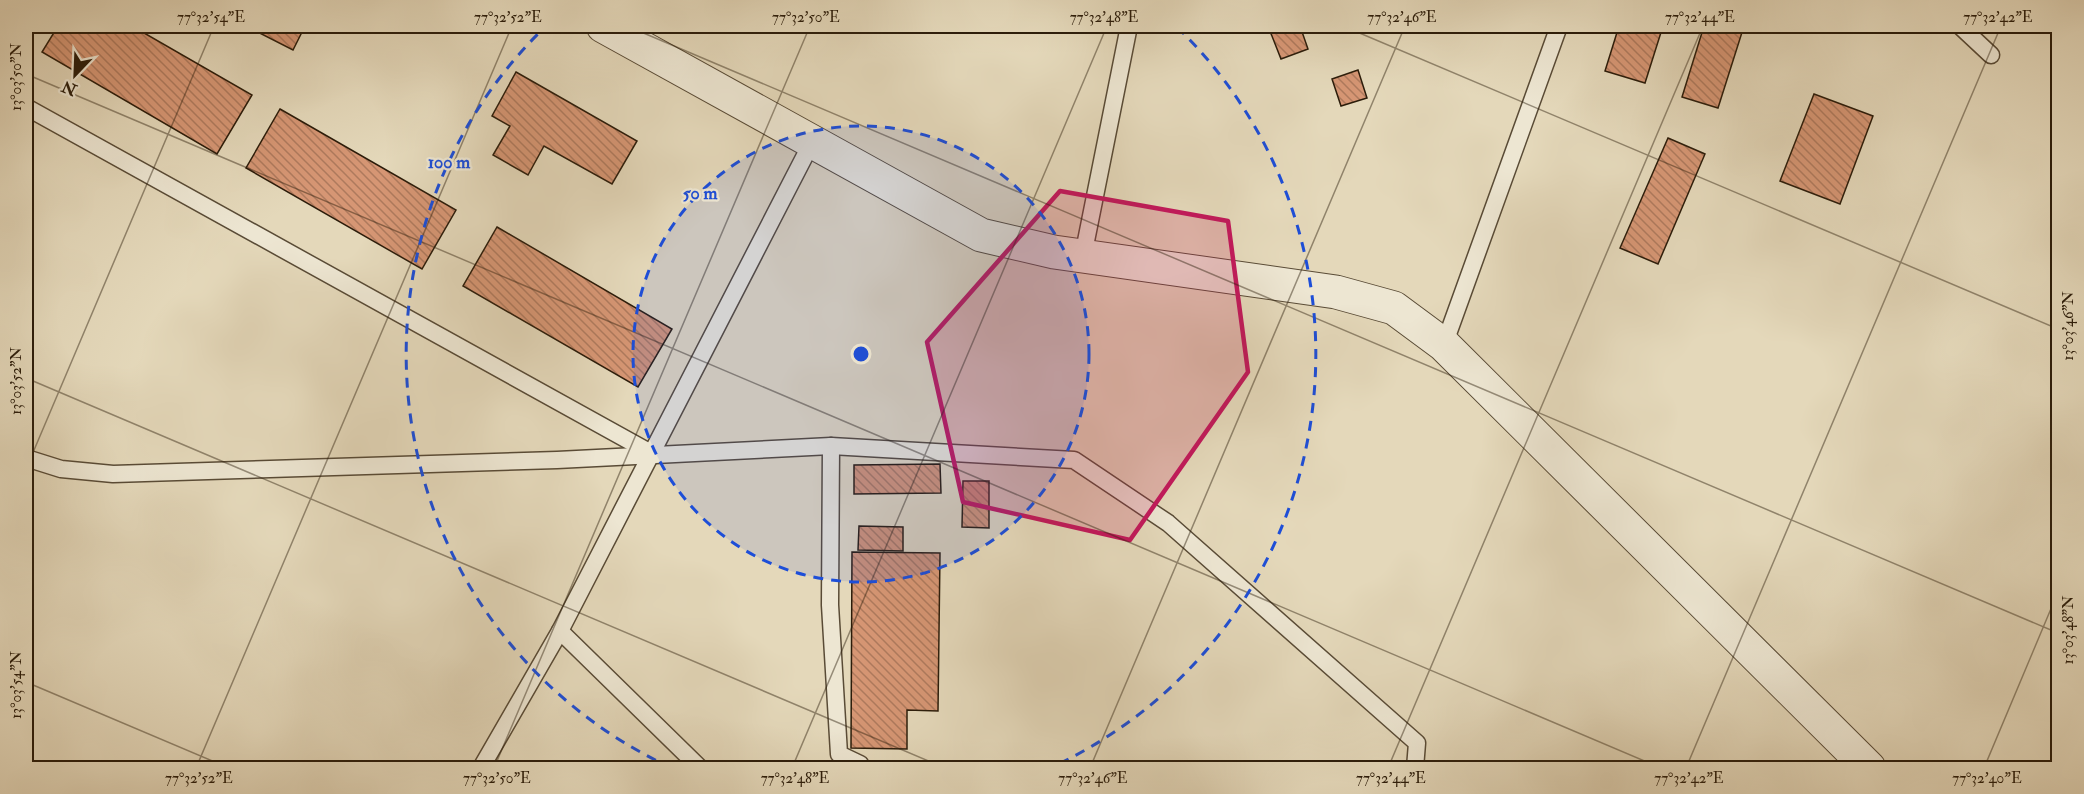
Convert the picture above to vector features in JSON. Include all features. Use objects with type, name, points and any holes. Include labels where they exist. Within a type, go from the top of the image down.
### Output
[{"type":"street","points":[[603,26],[981,235],[1083,256],[1336,292],[1394,308],[1444,345],[1869,768]]},
{"type":"lane","points":[[1083,256],[1129,26]]},
{"type":"lane","points":[[1444,345],[1559,26]]},
{"type":"lane","points":[[1960,26],[1991,55]]},
{"type":"lane","points":[[26,107],[651,454]]},
{"type":"lane","points":[[482,768],[560,631],[812,142]]},
{"type":"lane","points":[[831,446],[830,605],[839,754],[860,764],[860,768]]},
{"type":"lane","points":[[26,458],[61,469],[84,473],[144,474],[557,460],[831,446],[1074,460],[1168,523],[1417,743],[1415,768]]},
{"type":"lane","points":[[560,631],[700,768]]},
{"type":"highlighted area","points":[[1060,191],[1228,221],[1248,372],[1130,540],[963,502],[927,342]]},
{"type":"building","points":[[58,26],[132,26],[252,95],[217,154],[42,52]]},
{"type":"building","points":[[252,26],[305,26],[293,50],[250,28]]},
{"type":"building","points":[[353,26],[372,26],[368,33]]},
{"type":"building","points":[[1268,26],[1300,26],[1308,49],[1281,59]]},
{"type":"building","points":[[1619,26],[1663,26],[1645,83],[1605,71]]},
{"type":"building","points":[[1704,26],[1744,26],[1718,108],[1682,97]]},
{"type":"building","points":[[1358,70],[1367,98],[1341,106],[1332,79]]},
{"type":"building","points":[[516,72],[637,141],[612,184],[544,146],[528,175],[493,155],[510,126],[492,116]]},
{"type":"building","points":[[1814,94],[1873,116],[1840,204],[1780,181]]},
{"type":"building","points":[[280,109],[456,210],[422,269],[246,168]]},
{"type":"building","points":[[1668,138],[1705,154],[1658,264],[1620,248]]},
{"type":"building","points":[[497,227],[672,329],[638,387],[463,286]]},
{"type":"building","points":[[940,464],[941,493],[854,494],[854,465]]},
{"type":"building","points":[[963,481],[989,481],[989,528],[962,527]]},
{"type":"building","points":[[859,526],[903,527],[903,551],[858,550]]},
{"type":"building","points":[[852,552],[940,553],[938,711],[907,710],[907,749],[851,748]]}]
